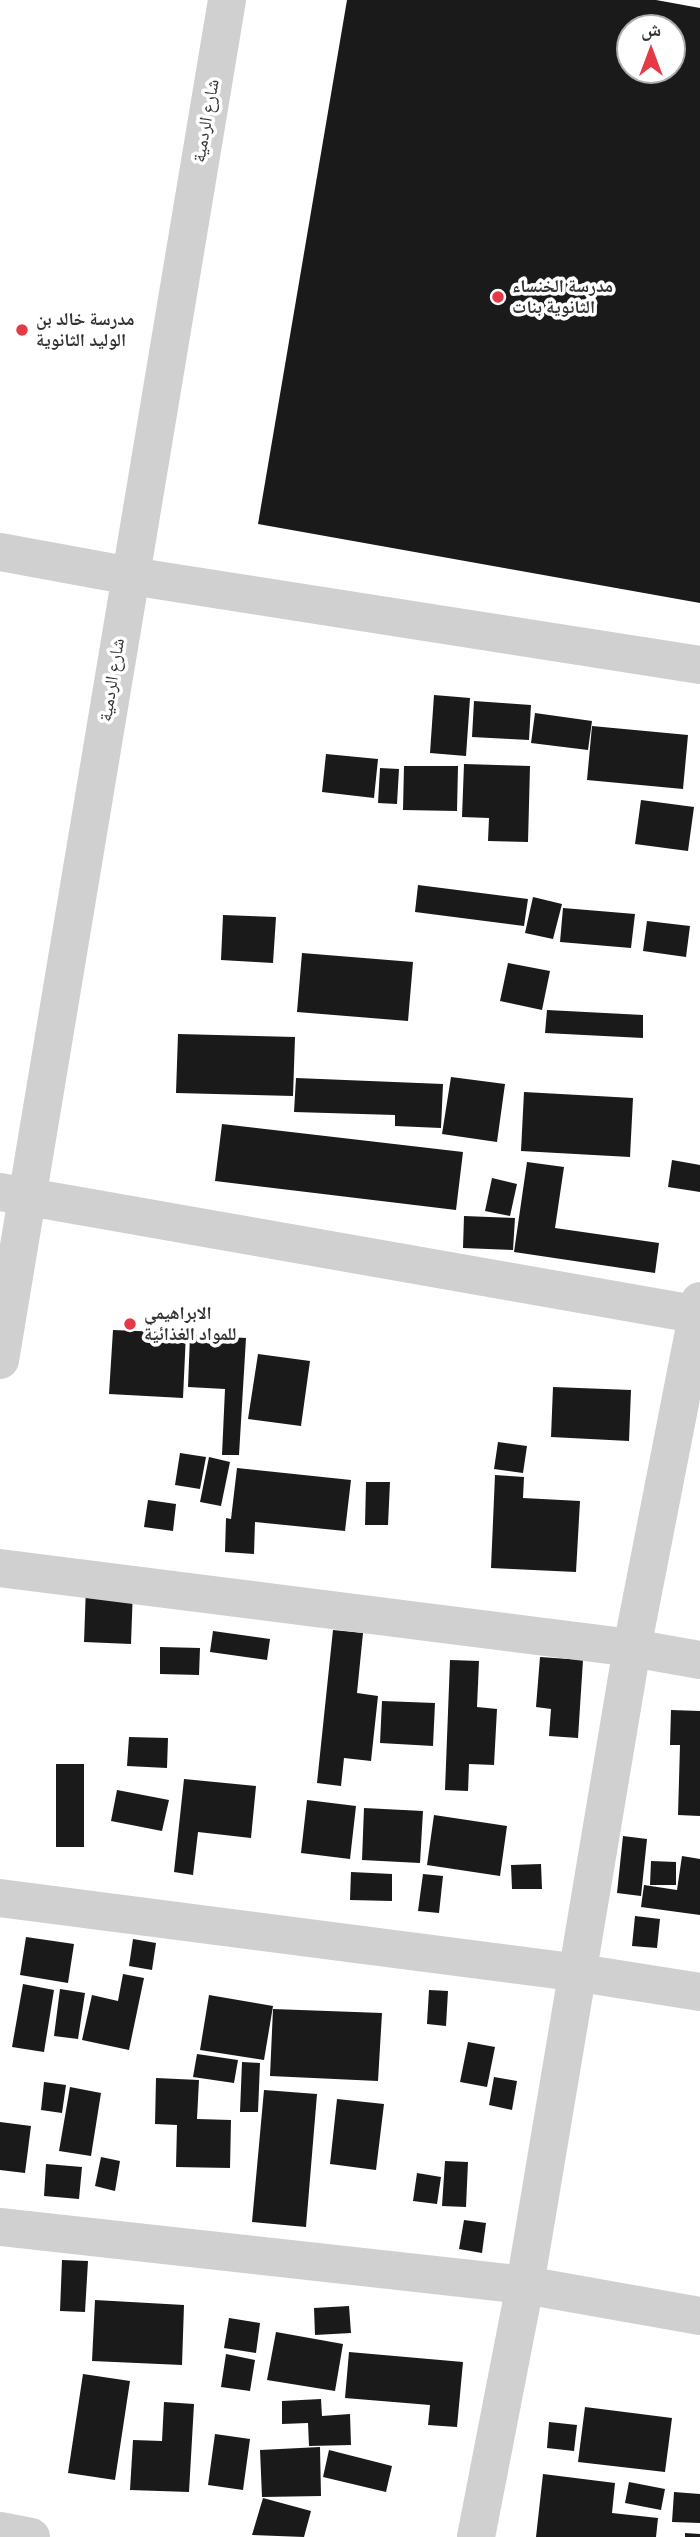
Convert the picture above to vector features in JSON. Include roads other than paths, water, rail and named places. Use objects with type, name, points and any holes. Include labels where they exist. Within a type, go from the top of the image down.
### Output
[{"type":"street","name":"شارع الردمية","points":[[0,1360],[14,1194],[131,576],[228,0]]},
{"type":"street","points":[[0,552],[131,576],[700,666]]},
{"type":"street","points":[[14,1194],[699,1310],[632,1648],[580,1973],[525,2286],[476,2537]]},
{"type":"street","points":[[0,1568],[632,1648],[700,1660]]},
{"type":"street","points":[[0,1898],[580,1973],[700,1992]]},
{"type":"street","points":[[0,2227],[525,2286],[700,2316]]},
{"type":"street","points":[[0,2531],[31,2537]]},
{"type":"place","name":"مدرسة الخنساء الثانوية بنات","points":[[498,297]]},
{"type":"place","name":"مدرسة خالد بن الوليد الثانوية","points":[[22,330]]},
{"type":"place","name":"الابراهيمي للمواد الغذائية","points":[[130,1324]]}]
